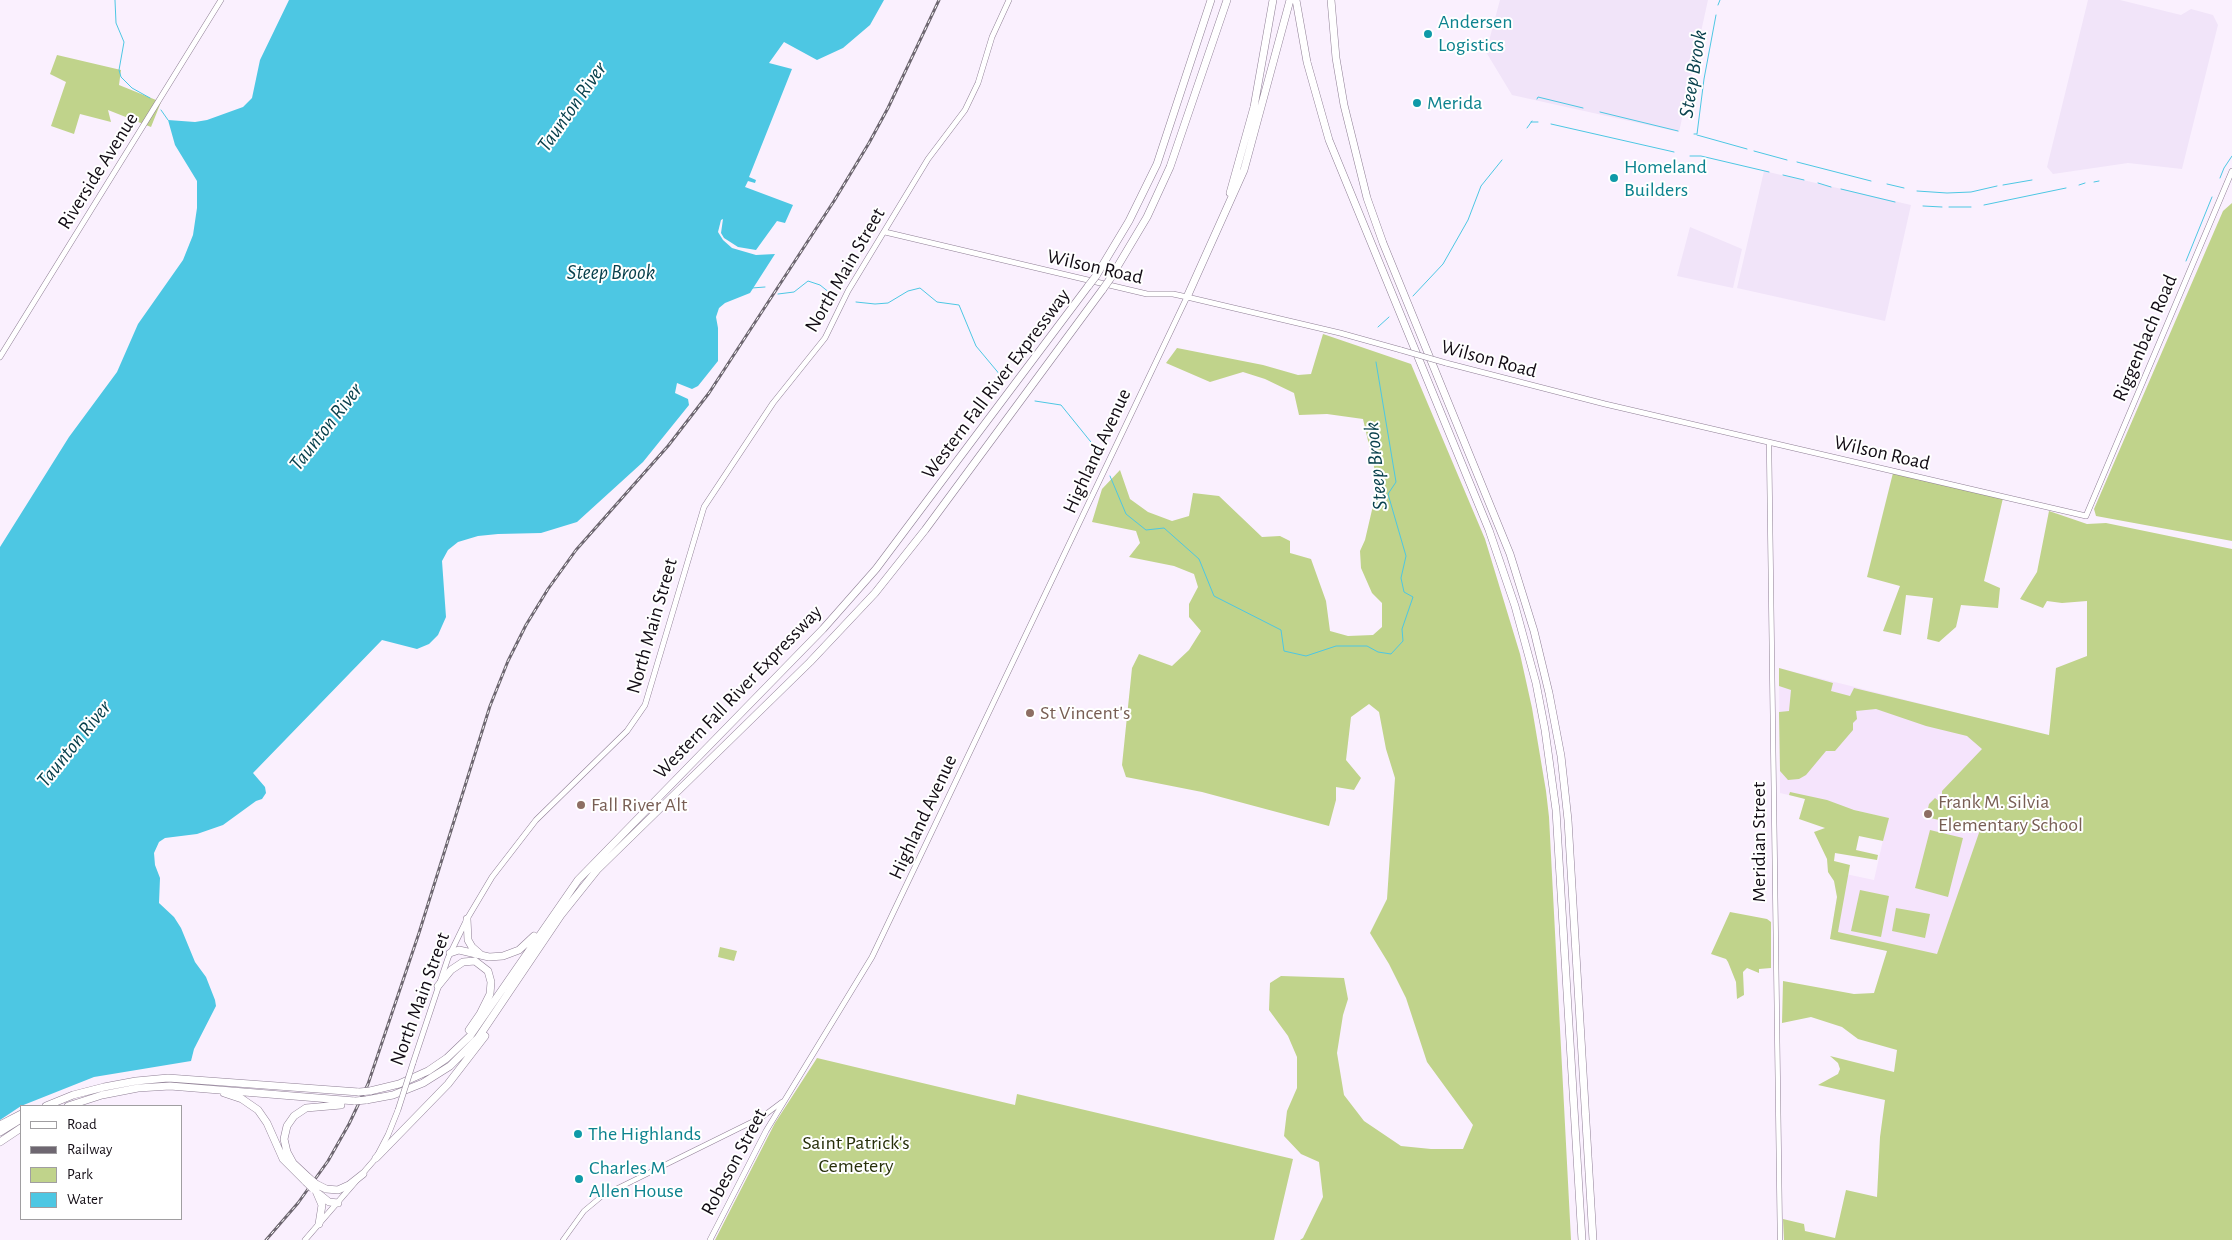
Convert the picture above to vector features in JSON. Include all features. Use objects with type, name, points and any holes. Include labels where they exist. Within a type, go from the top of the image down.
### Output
[{"type":"highway","name":"Western Fall River Expressway","points":[[48,1105],[73,1095],[120,1083],[168,1078],[201,1079],[328,1092],[370,1091],[413,1079],[447,1058],[480,1023],[554,912],[578,880],[801,652],[871,576],[906,532],[1089,286],[1133,214],[1157,164],[1211,0]]},
{"type":"highway","name":"Western Fall River Expressway","points":[[354,1102],[365,1102],[393,1095],[423,1083],[456,1061],[483,1032],[562,914],[597,870],[804,668],[875,592],[920,536],[1103,289],[1140,231],[1170,167],[1227,0]]},
{"type":"highway","points":[[1225,213],[1254,107],[1273,0]]},
{"type":"highway","points":[[1186,297],[1241,177],[1292,0]]},
{"type":"highway","points":[[1292,0],[1311,78],[1329,140],[1492,538],[1515,606],[1536,683],[1545,730],[1556,810],[1582,1240]]},
{"type":"highway","points":[[1331,0],[1336,58],[1344,106],[1367,198],[1389,258],[1505,540],[1528,608],[1550,693],[1567,812],[1593,1240]]},
{"type":"highway","points":[[450,953],[460,950],[485,956],[503,956],[519,950],[533,938],[554,912]]},
{"type":"highway","points":[[467,919],[466,933],[469,943],[474,950],[485,956]]},
{"type":"highway","points":[[447,1058],[476,1021],[490,991],[490,973],[484,966],[450,953]]},
{"type":"highway","points":[[438,986],[456,966],[465,961],[475,961]]},
{"type":"highway","points":[[376,1158],[402,1133],[458,1072],[486,1034],[504,1001]]},
{"type":"highway","points":[[71,1105],[102,1095],[162,1086],[194,1087],[354,1102]]},
{"type":"highway","points":[[194,1087],[233,1095],[255,1107],[264,1119],[283,1159],[308,1180]]},
{"type":"highway","points":[[43,1105],[73,1095]]},
{"type":"highway","points":[[338,1203],[331,1203],[293,1163],[286,1152],[284,1136],[289,1122],[299,1111],[308,1107],[354,1102]]},
{"type":"highway","points":[[0,1124],[20,1114]]},
{"type":"highway","points":[[0,1132],[20,1120]]},
{"type":"highway","points":[[0,1142],[20,1129]]},
{"type":"highway","points":[[315,1188],[338,1190],[349,1185],[363,1174]]},
{"type":"highway","points":[[315,1188],[322,1205],[319,1224]]},
{"type":"main road","name":"Riverside Avenue","points":[[0,357],[221,0]]},
{"type":"main road","name":"North Main Street","points":[[304,1240],[376,1158],[388,1135],[450,953],[467,919],[492,877],[520,839],[544,812],[609,750],[640,714],[650,693],[704,507],[772,403],[824,338],[848,290],[928,159],[968,104],[978,83],[996,29],[1009,0]]},
{"type":"main road","name":"Riggenbach Road","points":[[2086,516],[2232,171]]},
{"type":"main road","name":"Wilson Road","points":[[885,232],[1148,294],[1173,294],[1340,333],[1537,388],[2086,516]]},
{"type":"main road","name":"Highland Avenue","points":[[785,1099],[872,957],[1186,297]]},
{"type":"main road","name":"Robeson Street","points":[[710,1240],[785,1099]]},
{"type":"street","name":"Meridian Street","points":[[1769,443],[1780,1240]]},
{"type":"street","name":"Highland Avenue","points":[[563,1240],[584,1211],[602,1196],[762,1117],[785,1099]]},
{"type":"shaded area","points":[[1500,0],[1708,0],[1679,132],[1512,95],[1486,52]]},
{"type":"shaded area","points":[[2088,0],[2120,0],[2181,15],[2191,9],[2213,15],[2218,25],[2182,169],[2128,163],[2053,174],[2047,167]]},
{"type":"shaded area","points":[[1764,171],[1911,205],[1885,321],[1737,288]]},
{"type":"shaded area","points":[[1690,227],[1742,249],[1733,288],[1677,276]]},
{"type":"shaded area","name":"Frank M. Silvia Elementary School","points":[[1779,668],[2006,725],[1978,838],[1935,961],[1830,939],[1841,873],[1874,880],[1888,818],[1780,793]]},
{"type":"green space","points":[[57,55],[121,70],[119,85],[161,102],[151,127],[108,110],[111,122],[80,114],[74,134],[51,126],[66,82],[50,74]]},
{"type":"green space","points":[[2232,203],[2232,541],[2096,516],[2094,509],[2223,211]]},
{"type":"green space","points":[[1323,334],[1411,364],[1485,539],[1520,654],[1532,708],[1549,817],[1571,1240],[1300,1240],[1303,1238],[1323,1197],[1319,1162],[1301,1154],[1284,1136],[1287,1111],[1297,1088],[1297,1057],[1288,1036],[1269,1010],[1270,983],[1281,976],[1344,978],[1348,999],[1343,1015],[1337,1053],[1344,1095],[1364,1121],[1401,1146],[1431,1149],[1463,1149],[1473,1125],[1427,1062],[1406,998],[1389,964],[1370,933],[1387,899],[1395,778],[1386,749],[1379,712],[1369,704],[1351,717],[1346,760],[1361,778],[1354,790],[1336,787],[1336,800],[1329,826],[1202,792],[1126,777],[1122,765],[1132,668],[1139,654],[1172,666],[1189,650],[1201,631],[1189,617],[1189,604],[1198,587],[1194,574],[1174,566],[1129,557],[1140,543],[1136,531],[1092,522],[1102,489],[1120,470],[1130,499],[1148,512],[1172,521],[1189,516],[1193,493],[1219,496],[1262,537],[1280,536],[1290,541],[1290,553],[1311,559],[1326,601],[1330,631],[1348,636],[1373,635],[1382,627],[1382,603],[1372,593],[1361,568],[1360,551],[1365,540],[1378,484],[1363,419],[1327,414],[1299,415],[1294,393],[1265,379],[1243,372],[1210,382],[1166,363],[1177,348],[1263,365],[1298,375],[1311,374]]},
{"type":"green space","points":[[1893,473],[2003,498],[1984,581],[2000,588],[1998,608],[1961,605],[1956,627],[1939,642],[1927,639],[1933,598],[1906,595],[1901,635],[1883,631],[1900,586],[1867,577]]},
{"type":"green space","points":[[2049,511],[2087,524],[2106,523],[2232,549],[2232,1240],[1784,1240],[1783,1219],[1804,1224],[1805,1231],[1835,1238],[1846,1190],[1877,1197],[1880,1137],[1885,1100],[1818,1085],[1838,1074],[1840,1069],[1838,1063],[1830,1056],[1894,1072],[1897,1050],[1858,1039],[1842,1027],[1811,1017],[1782,1023],[1783,981],[1854,994],[1874,993],[1887,951],[1830,939],[1837,897],[1834,881],[1828,872],[1827,859],[1814,832],[1825,828],[1799,819],[1805,799],[1789,795],[1790,792],[1827,800],[1854,810],[1889,818],[1883,841],[1859,836],[1856,850],[1878,855],[1877,860],[1835,853],[1834,861],[1850,865],[1838,932],[1937,954],[1981,827],[1972,824],[1970,827],[1926,817],[1929,804],[1935,798],[1950,810],[1953,807],[1942,796],[1942,791],[1982,749],[1967,736],[1926,726],[1876,709],[1856,711],[1857,719],[1853,723],[1853,730],[1835,751],[1826,751],[1806,775],[1799,779],[1788,780],[1780,771],[1779,712],[1789,711],[1791,690],[1779,686],[1779,668],[1833,683],[1831,691],[1850,696],[1854,688],[2049,735],[2056,668],[2087,656],[2087,601],[2062,603],[2047,601],[2043,608],[2020,599],[2037,572]]},
{"type":"green space","points":[[1930,830],[1963,838],[1948,897],[1915,888]]},
{"type":"green space","points":[[1860,890],[1889,896],[1881,937],[1851,931]]},
{"type":"green space","points":[[1896,908],[1930,914],[1925,938],[1892,931]]},
{"type":"green space","points":[[1730,912],[1767,919],[1771,922],[1771,968],[1759,969],[1759,973],[1747,968],[1743,972],[1744,995],[1737,999],[1736,982],[1728,962],[1726,959],[1711,954]]},
{"type":"green space","points":[[720,947],[737,951],[734,961],[718,957]]},
{"type":"green space","name":"Saint Patrick's Cemetery","points":[[817,1058],[1015,1105],[1017,1094],[1293,1159],[1274,1240],[715,1240],[775,1123]]},
{"type":"water","name":"Taunton River","points":[[289,0],[884,0],[870,25],[843,48],[817,60],[784,42],[769,63],[792,69],[749,177],[756,180],[755,183],[748,181],[745,187],[793,205],[785,223],[777,221],[756,250],[738,247],[724,238],[721,233],[723,219],[721,220],[718,232],[723,240],[732,248],[756,255],[775,254],[750,293],[725,303],[719,308],[716,317],[718,361],[698,386],[692,389],[677,383],[675,393],[688,399],[689,405],[643,462],[577,522],[541,533],[478,536],[458,542],[448,550],[442,561],[446,617],[438,635],[429,644],[417,649],[382,640],[253,773],[265,787],[266,793],[262,799],[256,801],[223,825],[197,834],[165,838],[159,842],[154,853],[155,865],[160,878],[159,903],[174,917],[181,928],[195,962],[206,977],[216,1006],[194,1049],[191,1061],[94,1077],[20,1105],[0,1120],[0,547],[69,437],[117,372],[138,324],[183,260],[193,235],[197,208],[197,181],[175,145],[168,120],[195,122],[207,120],[243,107],[252,98],[260,60]]},
{"type":"waterway","points":[[115,0],[116,23],[124,42],[119,70],[121,77],[132,88],[150,98]]},
{"type":"waterway","name":"Steep Brook","points":[[1718,5],[1720,0]]},
{"type":"waterway","name":"Steep Brook","points":[[1694,134],[1697,134],[1704,79],[1716,15]]},
{"type":"waterway","name":"Steep Brook","points":[[1537,99],[1538,97],[1583,108]]},
{"type":"waterway","points":[[161,110],[168,120]]},
{"type":"waterway","name":"Steep Brook","points":[[1600,112],[1678,131]]},
{"type":"waterway","name":"Steep Brook","points":[[1527,128],[1532,121]]},
{"type":"waterway","name":"Steep Brook","points":[[1531,122],[1538,122]]},
{"type":"waterway","points":[[1551,124],[1674,152]]},
{"type":"waterway","points":[[1697,135],[1747,149]]},
{"type":"waterway","points":[[1754,151],[1787,160]]},
{"type":"waterway","points":[[1690,156],[1701,156],[1769,172]]},
{"type":"waterway","points":[[2220,178],[2232,156]]},
{"type":"waterway","name":"Steep Brook","points":[[1413,296],[1443,264],[1468,220],[1481,186],[1502,160]]},
{"type":"waterway","points":[[1797,162],[1871,181]]},
{"type":"waterway","points":[[1783,175],[1804,180]]},
{"type":"waterway","points":[[2003,185],[2032,180]]},
{"type":"waterway","points":[[2094,182],[2099,181]]},
{"type":"waterway","points":[[1818,183],[1831,187]]},
{"type":"waterway","points":[[2079,185],[2085,183]]},
{"type":"waterway","points":[[1887,184],[1904,188]]},
{"type":"waterway","points":[[1917,191],[1971,192],[1997,186]]},
{"type":"waterway","points":[[1984,205],[2066,188]]},
{"type":"waterway","points":[[1841,189],[1895,202]]},
{"type":"waterway","points":[[2186,261],[2212,197]]},
{"type":"waterway","points":[[1923,206],[1942,207]]},
{"type":"waterway","points":[[1949,207],[1971,207]]},
{"type":"waterway","name":"Steep Brook","points":[[778,294],[794,292],[808,281],[820,285],[835,297]]},
{"type":"waterway","name":"Steep Brook","points":[[752,288],[765,287]]},
{"type":"waterway","name":"Steep Brook","points":[[856,302],[888,303],[908,291],[920,288],[937,302],[959,305],[976,346],[1001,376]]},
{"type":"waterway","name":"Steep Brook","points":[[1378,327],[1389,317]]},
{"type":"waterway","name":"Steep Brook","points":[[1110,476],[1126,514],[1146,530],[1164,528],[1199,559],[1214,596],[1281,630],[1284,651],[1306,656],[1336,646],[1367,646],[1378,652],[1391,654],[1403,641],[1402,629],[1413,597],[1404,592],[1401,578],[1406,556],[1388,494],[1396,482],[1376,362]]},
{"type":"waterway","name":"Steep Brook","points":[[1035,401],[1061,405],[1099,452]]},
{"type":"railway","points":[[266,1240],[298,1203],[328,1161],[349,1124],[368,1084],[419,933],[490,706],[508,661],[526,625],[548,589],[576,550],[668,446],[709,393],[834,201],[869,143],[888,108],[939,0]]},
{"type":"place","name":"Andersen Logistics","points":[[1428,34]]},
{"type":"place","name":"Merida","points":[[1417,103]]},
{"type":"place","name":"Homeland Builders","points":[[1614,178]]},
{"type":"place","name":"St Vincent's","points":[[1030,713]]},
{"type":"place","name":"Fall River Alt","points":[[581,805]]},
{"type":"place","name":"Frank M. Silvia Elementary School","points":[[1928,814]]},
{"type":"place","name":"The Highlands","points":[[578,1134]]},
{"type":"place","name":"Charles M Allen House","points":[[579,1179]]}]
